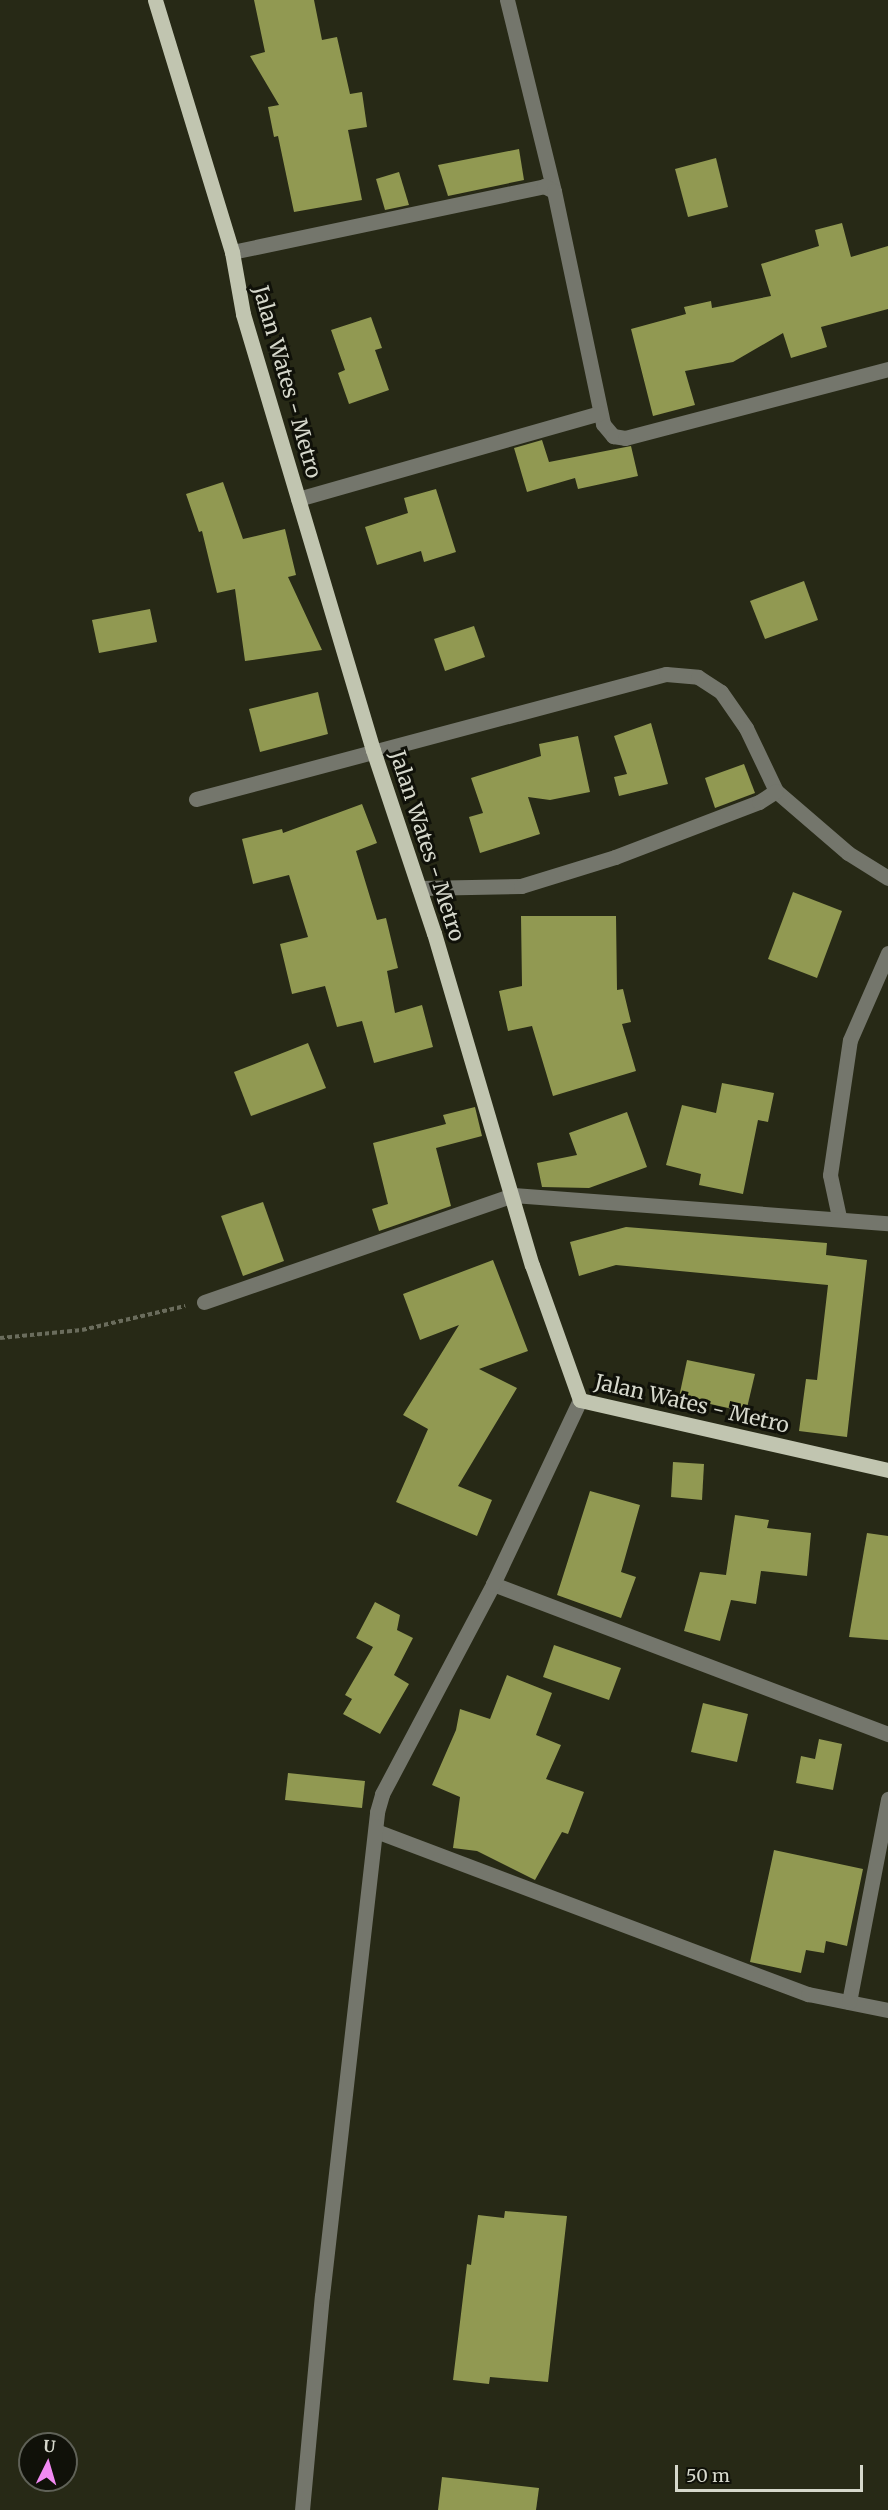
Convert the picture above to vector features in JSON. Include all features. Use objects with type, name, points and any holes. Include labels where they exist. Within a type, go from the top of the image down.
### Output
[{"type":"main road","name":"Jalan Wates - Metro","points":[[155,0],[232,252],[243,314],[373,750],[419,888],[532,1265],[580,1400],[888,1470]]},
{"type":"street","points":[[507,0],[554,191],[600,413],[606,429],[613,436],[625,438],[888,369]]},
{"type":"street","points":[[232,252],[537,185],[554,191]]},
{"type":"street","points":[[298,499],[600,413]]},
{"type":"street","points":[[196,799],[373,750],[666,674],[698,677],[721,692],[746,728],[776,791],[848,853],[888,878]]},
{"type":"street","points":[[419,888],[521,886],[615,857],[759,802],[776,791]]},
{"type":"street","points":[[839,1217],[830,1175],[850,1040],[888,953]]},
{"type":"street","points":[[204,1302],[513,1196],[839,1217],[888,1224]]},
{"type":"street","points":[[302,2510],[322,2296],[382,1794],[493,1584],[580,1400]]},
{"type":"street","points":[[493,1584],[888,1734]]},
{"type":"street","points":[[849,2002],[888,1799]]},
{"type":"street","points":[[376,1831],[808,1994],[888,2010]]},
{"type":"path","points":[[0,1338],[82,1330],[204,1302]]},
{"type":"building","points":[[254,0],[314,0],[322,40],[337,37],[350,94],[362,92],[367,127],[348,130],[362,200],[294,212],[278,136],[274,137],[268,107],[279,105],[250,56],[265,52]]},
{"type":"building","points":[[519,149],[524,180],[448,196],[438,165]]},
{"type":"building","points":[[716,158],[728,207],[688,217],[675,169]]},
{"type":"building","points":[[399,172],[409,205],[385,210],[376,179]]},
{"type":"building","points":[[842,223],[851,257],[888,246],[888,309],[821,327],[827,347],[791,358],[783,333],[733,362],[685,371],[695,405],[653,416],[631,329],[686,314],[684,307],[711,301],[712,308],[771,296],[761,264],[819,246],[815,230]]},
{"type":"building","points":[[371,317],[382,348],[375,350],[389,390],[349,404],[338,373],[345,370],[331,330]]},
{"type":"building","points":[[542,440],[549,462],[631,446],[638,476],[578,489],[575,478],[527,492],[514,448]]},
{"type":"building","points":[[223,482],[243,539],[285,529],[296,575],[288,577],[322,650],[245,661],[235,589],[217,593],[202,531],[199,532],[186,494]]},
{"type":"building","points":[[436,489],[456,552],[424,562],[421,551],[377,565],[365,527],[408,513],[404,498]]},
{"type":"building","points":[[804,581],[818,620],[765,639],[750,601]]},
{"type":"building","points":[[150,609],[157,642],[99,653],[92,620]]},
{"type":"building","points":[[474,626],[485,657],[445,671],[434,639]]},
{"type":"building","points":[[318,692],[328,734],[260,752],[249,709]]},
{"type":"building","points":[[651,723],[668,784],[619,796],[614,777],[627,774],[614,736]]},
{"type":"building","points":[[578,736],[590,792],[550,800],[528,797],[540,834],[480,853],[469,817],[483,813],[471,778],[541,756],[539,744]]},
{"type":"building","points":[[744,764],[755,793],[715,808],[705,778]]},
{"type":"building","points":[[362,804],[377,843],[356,851],[377,920],[386,918],[398,968],[387,971],[395,1013],[422,1005],[433,1047],[374,1063],[362,1021],[337,1027],[325,986],[292,994],[280,944],[308,937],[289,875],[253,884],[242,839],[282,829],[283,833]]},
{"type":"building","points":[[793,892],[842,911],[817,978],[768,959]]},
{"type":"building","points":[[521,916],[616,916],[617,990],[623,989],[631,1022],[622,1024],[636,1071],[553,1096],[532,1026],[508,1031],[499,991],[522,986]]},
{"type":"building","points":[[308,1043],[326,1088],[251,1116],[234,1072]]},
{"type":"building","points":[[722,1083],[774,1093],[768,1122],[758,1120],[743,1194],[699,1185],[701,1174],[666,1165],[682,1105],[716,1113]]},
{"type":"building","points":[[475,1107],[482,1136],[436,1148],[451,1206],[379,1231],[372,1209],[388,1204],[373,1143],[446,1124],[443,1115]]},
{"type":"building","points":[[627,1112],[647,1167],[589,1188],[542,1187],[537,1163],[577,1155],[569,1133]]},
{"type":"building","points":[[263,1202],[284,1261],[243,1276],[221,1216]]},
{"type":"building","points":[[626,1227],[827,1243],[826,1255],[867,1260],[847,1437],[799,1431],[806,1379],[817,1380],[828,1285],[616,1265],[579,1276],[570,1242]]},
{"type":"building","points":[[493,1260],[528,1351],[479,1369],[517,1388],[458,1486],[492,1500],[477,1536],[396,1502],[428,1429],[403,1415],[459,1325],[420,1340],[403,1294]]},
{"type":"building","points":[[687,1360],[755,1374],[746,1412],[679,1397]]},
{"type":"building","points":[[673,1462],[704,1464],[702,1500],[671,1497]]},
{"type":"building","points":[[590,1491],[640,1505],[621,1572],[636,1577],[621,1618],[557,1595]]},
{"type":"building","points":[[735,1515],[769,1520],[767,1528],[811,1533],[807,1576],[761,1571],[756,1604],[731,1600],[720,1641],[684,1631],[700,1572],[726,1575]]},
{"type":"building","points":[[867,1533],[888,1536],[888,1640],[849,1637]]},
{"type":"building","points":[[375,1602],[400,1615],[397,1630],[413,1638],[394,1675],[409,1684],[380,1734],[343,1714],[352,1699],[345,1695],[373,1647],[356,1638]]},
{"type":"building","points":[[554,1645],[621,1668],[609,1700],[543,1677]]},
{"type":"building","points":[[507,1675],[552,1693],[536,1735],[561,1745],[546,1779],[584,1792],[568,1834],[562,1832],[535,1880],[477,1851],[453,1848],[460,1797],[432,1785],[456,1730],[460,1709],[490,1719]]},
{"type":"building","points":[[703,1703],[748,1714],[737,1762],[691,1752]]},
{"type":"building","points":[[819,1739],[842,1744],[833,1790],[796,1783],[801,1756],[815,1759]]},
{"type":"building","points":[[288,1773],[365,1781],[362,1808],[285,1800]]},
{"type":"building","points":[[774,1850],[863,1869],[847,1946],[826,1941],[824,1953],[806,1950],[801,1973],[750,1962]]},
{"type":"building","points":[[505,2211],[567,2216],[548,2382],[490,2377],[489,2384],[453,2380],[467,2264],[471,2265],[478,2215],[504,2218]]},
{"type":"building","points":[[442,2477],[539,2488],[536,2510],[438,2510]]}]
